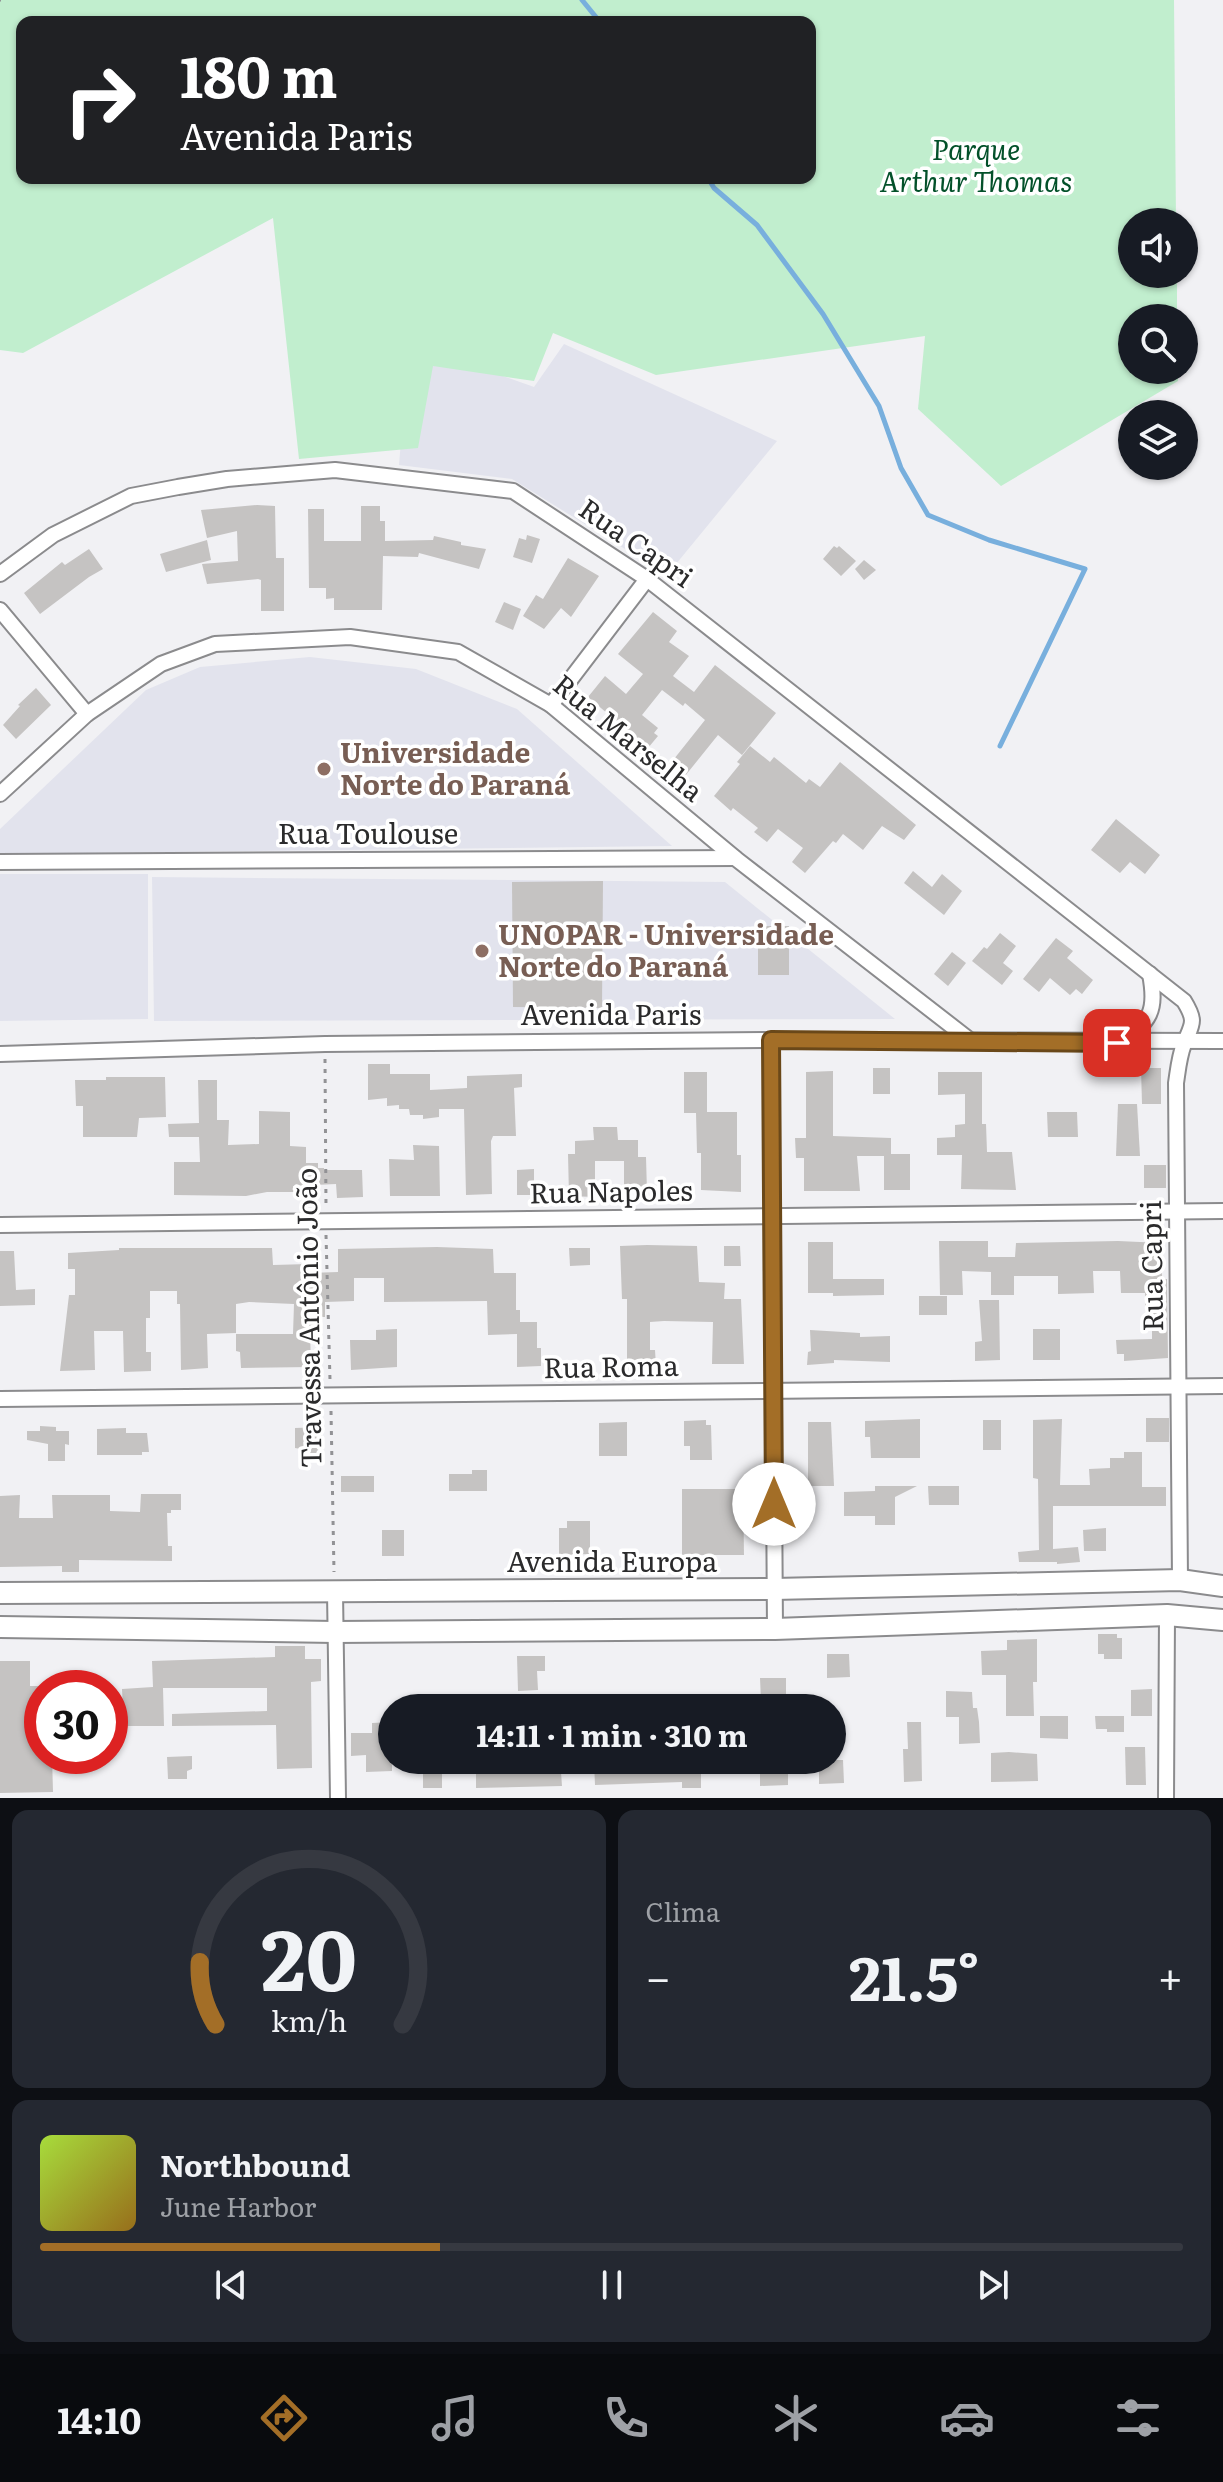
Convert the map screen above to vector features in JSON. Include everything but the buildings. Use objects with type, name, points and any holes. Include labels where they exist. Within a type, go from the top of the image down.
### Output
[{"type":"main road","name":"Avenida Europa","points":[[0,1593],[774,1589],[1180,1580],[1223,1586]]},
{"type":"main road","points":[[0,1627],[335,1632],[775,1629],[1167,1615],[1223,1620]]},
{"type":"street","name":"Rua Capri","points":[[0,574],[53,535],[131,496],[227,479],[335,470],[513,491],[647,579],[1184,1001],[1191,1013],[1192,1030],[1178,1062],[1176,1083],[1181,1386],[1180,1580]]},
{"type":"street","points":[[551,705],[647,579]]},
{"type":"street","points":[[0,610],[87,714]]},
{"type":"street","name":"Rua Marselha","points":[[0,794],[87,714],[161,664],[215,644],[350,637],[458,652],[551,705],[735,858],[971,1041]]},
{"type":"street","name":"Rua Toulouse","points":[[0,862],[735,858]]},
{"type":"street","points":[[1117,1043],[1139,1029],[1148,1018],[1153,1006],[1150,974]]},
{"type":"street","points":[[771,1040],[775,1629]]},
{"type":"street","name":"Avenida Paris","points":[[0,1054],[325,1044],[771,1040],[1223,1041]]},
{"type":"street","name":"Rua Napoles","points":[[0,1225],[1223,1211]]},
{"type":"street","name":"Rua Roma","points":[[0,1399],[1223,1386]]},
{"type":"street","points":[[335,1592],[338,1798]]},
{"type":"street","points":[[1166,1798],[1167,1615]]},
{"type":"path","name":"Travessa Antônio João","points":[[325,1044],[335,1592]]},
{"type":"shaded area","points":[[409,343],[534,387],[564,344],[777,441],[667,575],[512,479],[399,465]]},
{"type":"shaded area","name":"Universidade Norte do Paraná","points":[[310,657],[416,669],[517,709],[672,846],[0,854],[0,829],[146,690],[200,667]]},
{"type":"shaded area","points":[[0,874],[148,874],[148,1019],[0,1021]]},
{"type":"shaded area","name":"UNOPAR - Universidade Norte do Paraná","points":[[152,877],[725,882],[895,1019],[154,1021]]},
{"type":"green space","name":"Parque Arthur Thomas","points":[[0,0],[1174,0],[1176,208],[1118,208],[1118,288],[1177,288],[1177,304],[1118,304],[1118,384],[1173,384],[1146,400],[1118,400],[1118,417],[1001,486],[918,409],[925,336],[656,375],[553,333],[534,381],[433,366],[418,448],[299,459],[273,218],[23,353],[0,350]]},
{"type":"waterway","points":[[582,0],[595,16]]},
{"type":"waterway","points":[[712,184],[757,225],[823,314],[879,406],[901,468],[928,515],[989,540],[1085,569],[1000,746]]},
{"type":"place","name":"Universidade Norte do Paraná","points":[[324,769]]},
{"type":"place","name":"UNOPAR - Universidade Norte do Paraná","points":[[482,951]]},
{"type":"route","points":[[774,1504],[771,1040],[1117,1043]]}]
